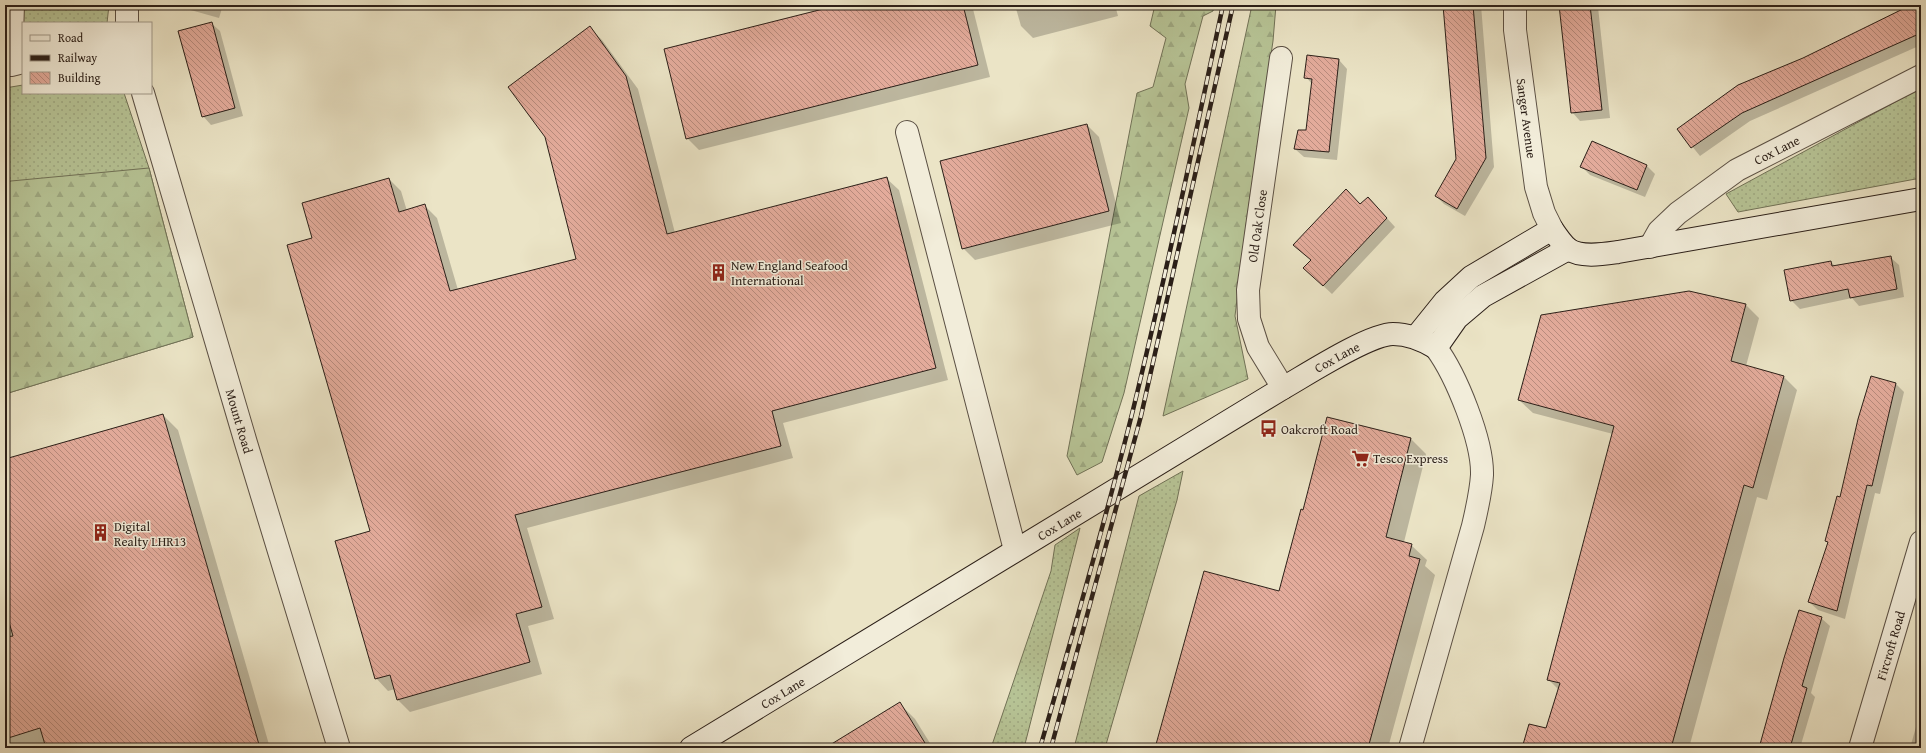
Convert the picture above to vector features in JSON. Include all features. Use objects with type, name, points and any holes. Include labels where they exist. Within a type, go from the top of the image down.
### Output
[{"type":"street","points":[[13,5],[11,65],[22,62]]},
{"type":"street","points":[[127,5],[127,22]]},
{"type":"street","name":"Sanger Avenue","points":[[1515,5],[1515,30],[1536,187],[1544,213],[1552,229]]},
{"type":"street","name":"Old Oak Close","points":[[1282,58],[1248,290],[1249,319],[1258,347],[1283,388]]},
{"type":"street","name":"Cox Lane","points":[[1650,247],[1659,231],[1678,213],[1737,170],[1921,76]]},
{"type":"street","name":"Mount Road","points":[[144,94],[246,443],[339,748]]},
{"type":"street","points":[[907,132],[1015,550]]},
{"type":"street","points":[[1416,338],[1446,300],[1471,277],[1552,229],[1568,249],[1576,252],[1596,255],[1650,247],[1921,199]]},
{"type":"street","points":[[1410,748],[1473,526],[1479,500],[1482,473],[1478,446],[1471,422],[1444,360],[1436,348],[1457,318],[1483,296],[1568,249]]},
{"type":"street","name":"Cox Lane","points":[[691,748],[1283,388],[1367,340],[1392,334],[1416,338],[1436,348]]},
{"type":"street","name":"Fircroft Road","points":[[1860,748],[1921,542]]},
{"type":"green space","points":[[12,5],[109,5],[107,22],[22,22],[22,44],[10,46]]},
{"type":"green space","points":[[1155,5],[1214,5],[1213,11],[1203,16],[1185,84],[1189,108],[1124,393],[1102,462],[1077,475],[1067,456],[1137,93],[1153,87],[1166,38],[1150,26]]},
{"type":"green space","points":[[1252,5],[1276,5],[1273,41],[1246,225],[1235,316],[1248,379],[1163,416]]},
{"type":"green space","points":[[22,85],[22,94],[124,94],[149,168],[193,337],[5,394],[5,88]]},
{"type":"green space","points":[[1921,88],[1921,178],[1738,212],[1726,194]]},
{"type":"green space","points":[[149,168],[193,337],[5,394],[5,183],[11,181]]},
{"type":"green space","points":[[1183,471],[1177,500],[1105,748],[1074,748],[1139,496]]},
{"type":"green space","points":[[1080,528],[1024,748],[991,748],[1051,571],[1055,545]]},
{"type":"building","points":[[839,5],[963,5],[978,65],[686,139],[664,49]]},
{"type":"building","points":[[1443,5],[1473,5],[1486,158],[1457,209],[1435,196],[1456,159]]},
{"type":"building","points":[[1559,5],[1590,5],[1602,110],[1571,113]]},
{"type":"building","points":[[1911,5],[1921,5],[1921,33],[1742,113],[1691,148],[1677,129],[1738,85],[1803,58]]},
{"type":"building","points":[[212,22],[235,108],[202,117],[178,31]]},
{"type":"building","points":[[590,26],[626,76],[667,234],[887,177],[936,368],[772,411],[781,446],[515,515],[542,607],[516,614],[530,662],[397,700],[390,675],[375,679],[335,541],[370,531],[287,245],[312,238],[302,203],[389,178],[399,212],[425,204],[450,291],[576,259],[545,137],[508,87]]},
{"type":"building","points":[[1307,55],[1339,59],[1329,152],[1294,149],[1298,130],[1306,130],[1312,79],[1304,78]]},
{"type":"building","points":[[1087,124],[1109,211],[962,249],[940,161]]},
{"type":"building","points":[[1592,141],[1647,165],[1637,190],[1580,167]]},
{"type":"building","points":[[1346,189],[1360,204],[1368,197],[1387,218],[1323,286],[1303,268],[1311,260],[1293,245]]},
{"type":"building","points":[[1891,256],[1897,289],[1850,298],[1848,289],[1790,301],[1784,270],[1831,261],[1832,266]]},
{"type":"building","points":[[1689,291],[1746,304],[1731,361],[1784,376],[1753,488],[1744,485],[1671,748],[1522,748],[1529,724],[1546,728],[1560,683],[1547,680],[1614,426],[1518,400],[1541,315]]},
{"type":"building","points":[[1871,376],[1896,383],[1872,486],[1867,485],[1837,611],[1808,602],[1828,542],[1825,541],[1837,496],[1840,497],[1858,419]]},
{"type":"building","name":"Digital Realty LHR13","points":[[163,414],[260,748],[46,748],[40,728],[5,739],[5,637],[13,636],[5,608],[5,459]]},
{"type":"building","points":[[1327,417],[1411,438],[1386,537],[1412,544],[1409,556],[1420,559],[1368,748],[1155,748],[1204,571],[1279,591],[1301,509],[1303,510]]},
{"type":"building","points":[[1799,610],[1822,617],[1802,686],[1807,688],[1790,748],[1759,748],[1784,658]]},
{"type":"building","points":[[900,702],[928,748],[825,748]]},
{"type":"railway","points":[[1040,748],[1099,540],[1132,414],[1168,261],[1223,5]]},
{"type":"railway","points":[[1051,748],[1141,416],[1233,5]]},
{"type":"place","name":"New England Seafood International","points":[[718,272]]},
{"type":"place","name":"Oakcroft Road","points":[[1268,429]]},
{"type":"place","name":"Tesco Express","points":[[1360,458]]},
{"type":"place","name":"Digital Realty LHR13","points":[[101,533]]}]
